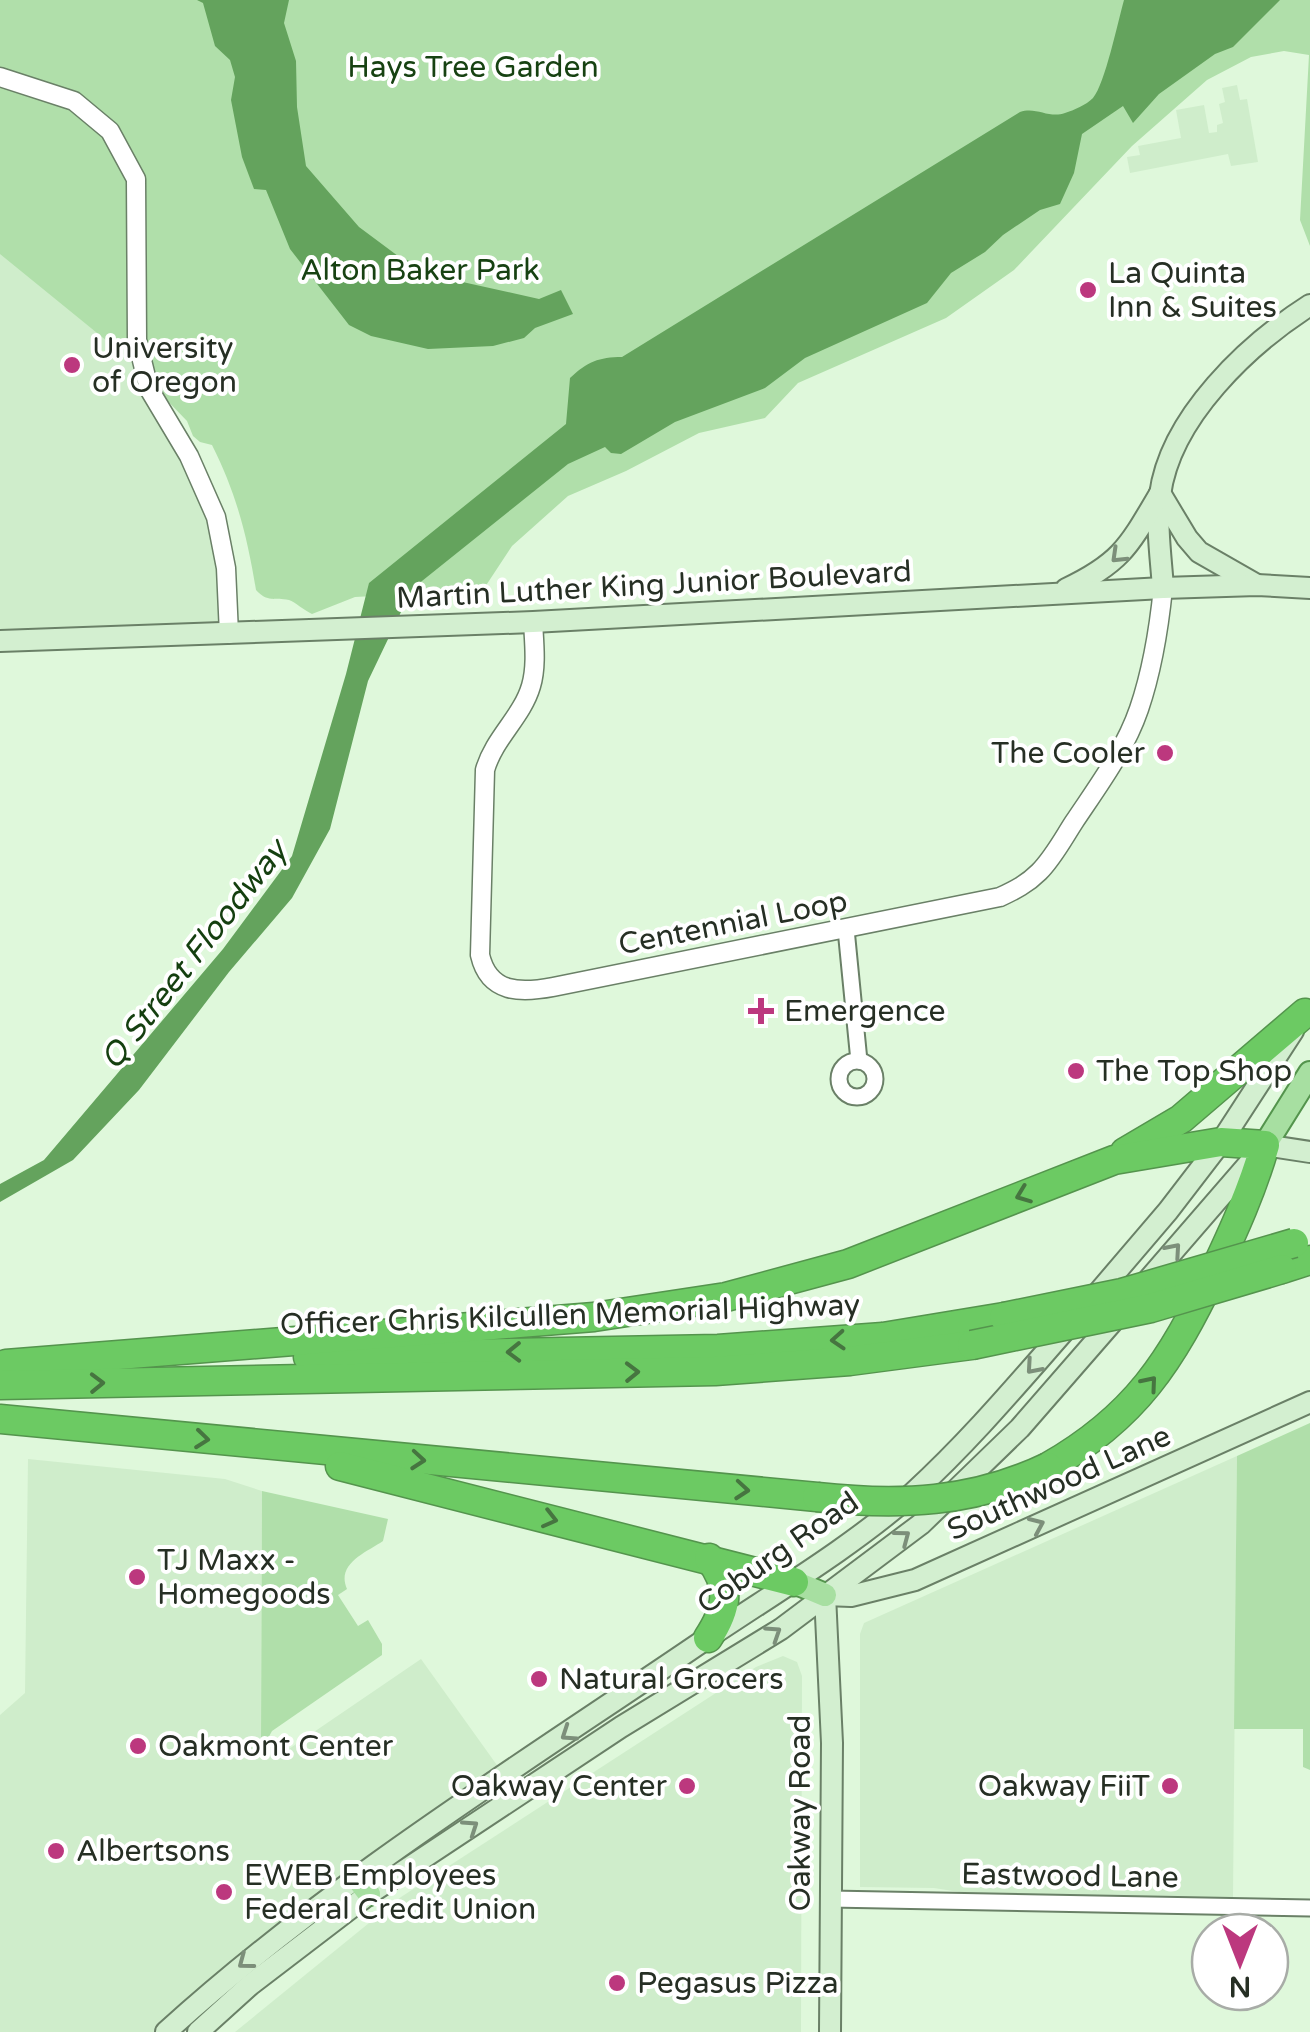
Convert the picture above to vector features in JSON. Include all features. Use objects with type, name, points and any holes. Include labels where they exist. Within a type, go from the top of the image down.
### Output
[{"type":"highway","points":[[2,1371],[594,1316],[726,1296],[848,1264],[1149,1144],[1308,1008]]},
{"type":"highway","points":[[0,1419],[853,1501],[932,1502],[986,1492],[1048,1467],[1086,1445],[1120,1417],[1155,1379],[1186,1331],[1251,1194],[1265,1144],[1149,1144]]},
{"type":"highway","name":"Officer Chris Kilcullen Memorial Highway","points":[[2,1371],[718,1348],[882,1337],[1004,1317],[1158,1284],[1305,1246]]},
{"type":"highway","name":"Officer Chris Kilcullen Memorial Highway","points":[[2,1371],[715,1371],[850,1361],[972,1345],[1151,1308],[1282,1269],[1305,1246]]},
{"type":"highway","points":[[251,1444],[794,1582]]},
{"type":"highway","points":[[708,1638],[726,1604],[724,1582],[709,1558]]},
{"type":"main road","points":[[1053,595],[1120,557],[1160,494],[1178,443],[1230,368],[1276,326],[1310,305]]},
{"type":"main road","points":[[1160,494],[1200,552],[1257,585]]},
{"type":"main road","points":[[1160,494],[1163,588]]},
{"type":"main road","name":"Martin Luther King Junior Boulevard","points":[[0,641],[533,622],[1163,588],[1310,588]]},
{"type":"main road","name":"Coburg Road","points":[[198,2032],[363,1886],[708,1638],[794,1582],[912,1493],[976,1432],[1168,1211],[1221,1142],[1308,1008]]},
{"type":"main road","name":"Coburg Road","points":[[166,2032],[235,1969],[781,1629],[921,1524],[998,1452],[1265,1144],[1310,1073]]},
{"type":"main road","points":[[1265,1144],[1310,1152]]},
{"type":"main road","name":"Southwood Lane","points":[[826,1596],[851,1596],[915,1580],[1310,1402]]},
{"type":"main road","points":[[794,1582],[826,1596]]},
{"type":"main road","name":"Oakway Road","points":[[826,1596],[830,1667],[830,2032]]},
{"type":"street","points":[[0,77],[74,101],[110,131],[136,179],[137,340],[149,389],[189,456],[216,517],[226,568],[229,634]]},
{"type":"street","name":"Centennial Loop","points":[[533,622],[532,684],[526,700],[493,747],[485,770],[480,955],[491,979],[512,990],[532,991],[1000,897],[1021,888],[1040,871],[1110,769],[1130,731],[1140,707],[1159,626],[1163,588]]},
{"type":"street","points":[[846,929],[859,1061]]},
{"type":"street","name":"Eastwood Lane","points":[[830,1899],[1310,1908]]},
{"type":"shaded area","points":[[197,0],[289,0],[284,23],[296,61],[297,107],[306,166],[359,227],[398,256],[449,279],[539,299],[561,290],[573,314],[535,328],[524,338],[493,346],[428,349],[371,336],[349,325],[290,249],[266,190],[254,189],[242,157],[231,100],[235,77],[230,60],[215,46],[203,3]]},
{"type":"shaded area","points":[[1124,0],[1280,0],[1233,47],[1215,54],[1159,94],[1133,123],[1123,106],[1082,134],[1074,173],[1060,204],[1040,210],[951,273],[927,303],[805,358],[765,388],[675,422],[621,454],[611,453],[605,447],[568,464],[412,589],[368,681],[330,829],[292,898],[229,972],[139,1090],[73,1160],[0,1202],[0,1184],[44,1160],[223,949],[292,856],[369,583],[566,424],[570,378],[582,368],[600,359],[622,357],[1020,112],[1059,114],[1090,101],[1102,80]]},
{"type":"shaded area","name":"University of Oregon","points":[[0,77],[137,340],[216,517],[229,634],[0,641]]},
{"type":"shaded area","points":[[1237,85],[1240,100],[1247,99],[1258,162],[1231,166],[1228,154],[1130,173],[1127,157],[1140,155],[1138,146],[1181,138],[1176,110],[1204,105],[1209,133],[1217,132],[1217,125],[1223,123],[1219,104],[1225,102],[1222,88]]},
{"type":"shaded area","points":[[1237,1456],[1233,1898],[984,1896],[934,1888],[860,1887],[860,1634],[864,1623]]},
{"type":"shaded area","name":"Oakmont Center","points":[[28,1459],[225,1479],[262,1491],[261,1740],[286,1751],[421,1659],[499,1768],[283,1918],[154,2032],[0,2032],[0,1715],[25,1693]]},
{"type":"shaded area","name":"Oakway Center","points":[[783,1656],[797,1662],[802,1676],[801,2032],[235,2032],[401,1897],[756,1667]]},
{"type":"green space","name":"Alton Baker Park","points":[[0,0],[1310,0],[1310,246],[1300,220],[1309,55],[1284,51],[1251,57],[1207,80],[1132,146],[1014,270],[946,318],[798,383],[765,418],[699,433],[568,496],[512,546],[483,590],[355,597],[312,614],[289,600],[268,598],[256,590],[240,516],[221,463],[212,445],[193,436],[187,421],[159,392],[161,385],[0,254]]},
{"type":"green space","points":[[1310,1423],[1310,1770],[1303,1767],[1303,1729],[1234,1729],[1237,1456]]},
{"type":"green space","points":[[262,1491],[388,1519],[383,1541],[349,1566],[345,1573],[347,1589],[338,1595],[358,1626],[368,1620],[382,1644],[382,1655],[272,1731],[266,1742],[261,1740]]},
{"type":"place","name":"La Quinta Inn & Suites","points":[[1088,290]]},
{"type":"place","name":"University of Oregon","points":[[72,365]]},
{"type":"place","name":"The Cooler","points":[[1165,753]]},
{"type":"place","name":"Emergence","points":[[761,1011]]},
{"type":"place","name":"The Top Shop","points":[[1076,1071]]},
{"type":"place","name":"TJ Maxx - Homegoods","points":[[137,1577]]},
{"type":"place","name":"Natural Grocers","points":[[539,1679]]},
{"type":"place","name":"Oakmont Center","points":[[138,1746]]},
{"type":"place","name":"Oakway Center","points":[[687,1786]]},
{"type":"place","name":"Oakway FiiT","points":[[1170,1786]]},
{"type":"place","name":"Albertsons","points":[[56,1851]]},
{"type":"place","name":"EWEB Employees Federal Credit Union","points":[[224,1892]]},
{"type":"place","name":"Pegasus Pizza","points":[[617,1983]]},
{"type":"park label","name":"Hays Tree Garden","points":[[473,67]]},
{"type":"water label","name":"Q Street Floodway","points":[[194,955]]}]
